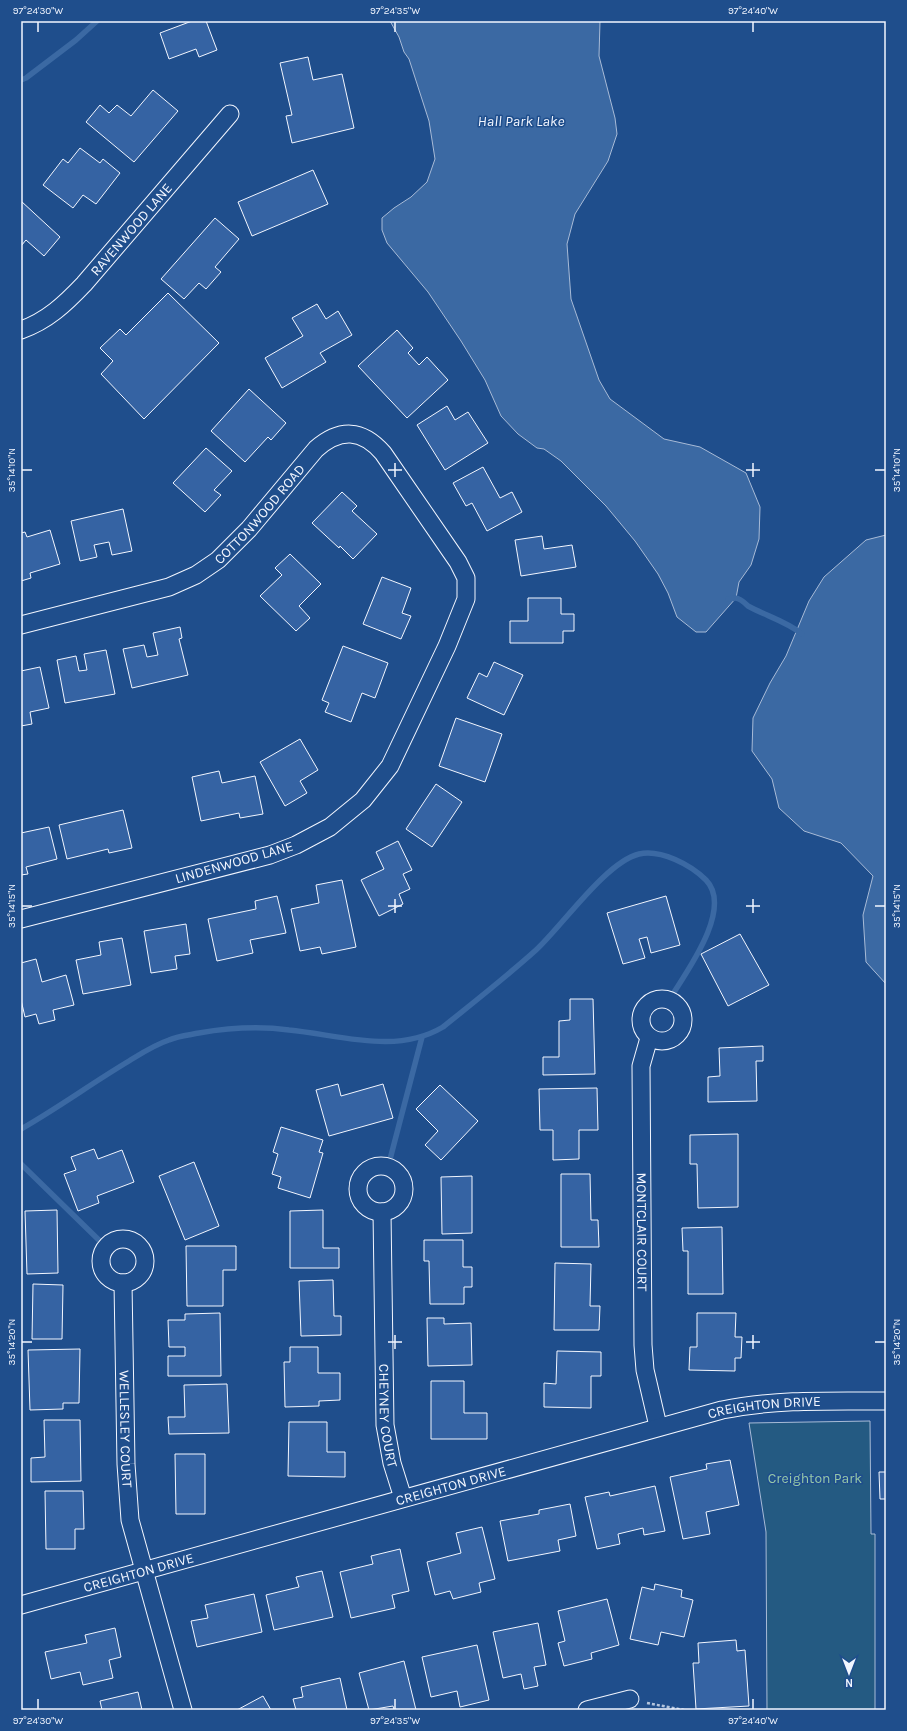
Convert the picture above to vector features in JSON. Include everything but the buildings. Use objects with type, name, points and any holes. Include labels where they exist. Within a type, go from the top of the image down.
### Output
[{"type":"street","name":"RAVENWOOD LANE","points":[[21,330],[41,321],[61,308],[114,249],[230,114]]},
{"type":"street","name":"COTTONWOOD ROAD","points":[[21,625],[169,586],[196,575],[218,560],[249,529],[316,449],[325,442],[341,435],[364,437],[372,442],[383,453],[444,542]]},
{"type":"street","name":"LINDENWOOD LANE","points":[[21,919],[276,852],[296,845],[330,827],[363,800],[390,766],[447,646],[466,599],[466,578],[458,562],[444,542]]},
{"type":"street","name":"MONTCLAIR COURT","points":[[649,1038],[641,1066],[642,1345],[645,1370],[658,1426]]},
{"type":"street","name":"CHEYNEY COURT","points":[[382,1212],[385,1425],[392,1463],[403,1498]]},
{"type":"street","name":"WELLESLEY COURT","points":[[123,1283],[128,1499],[130,1520],[183,1710]]},
{"type":"street","name":"CREIGHTON DRIVE","points":[[21,1605],[144,1572],[658,1426],[748,1405],[822,1401],[886,1401]]},
{"type":"street","points":[[588,1710],[630,1700]]},
{"type":"path","points":[[630,1700],[684,1710]]},
{"type":"green space","name":"Creighton Park","points":[[870,1421],[871,1534],[875,1534],[875,1710],[767,1710],[766,1532],[749,1423]]},
{"type":"water","name":"Hall Park Lake","points":[[390,21],[600,21],[599,56],[615,118],[617,134],[608,161],[575,214],[567,244],[571,299],[599,380],[610,399],[664,439],[700,447],[746,473],[760,507],[759,539],[751,565],[739,582],[736,598],[706,632],[696,632],[677,617],[668,593],[658,574],[635,541],[606,506],[561,461],[544,449],[537,448],[518,434],[501,416],[485,380],[461,341],[428,292],[387,243],[382,230],[382,218],[411,197],[427,182],[435,159],[429,121],[409,59],[404,52],[399,37]]},
{"type":"water","points":[[886,535],[886,984],[866,962],[863,915],[873,876],[841,843],[804,831],[779,808],[772,779],[752,751],[753,718],[770,683],[786,656],[809,601],[824,577],[866,540]]},
{"type":"waterway","points":[[21,80],[26,78],[76,40],[97,21]]},
{"type":"waterway","points":[[728,599],[738,599],[748,606],[796,629],[802,634]]},
{"type":"waterway","points":[[21,1129],[143,1052],[164,1042],[180,1037],[221,1030],[255,1028],[308,1032],[348,1039],[387,1042],[406,1040],[425,1035],[443,1027],[536,950],[585,896],[613,869],[626,859],[639,854],[657,854],[666,856],[684,864],[700,874],[706,880],[713,892],[714,907],[711,924],[695,958],[669,1000]]},
{"type":"waterway","points":[[388,1167],[422,1037]]},
{"type":"waterway","points":[[21,1164],[106,1247]]}]
